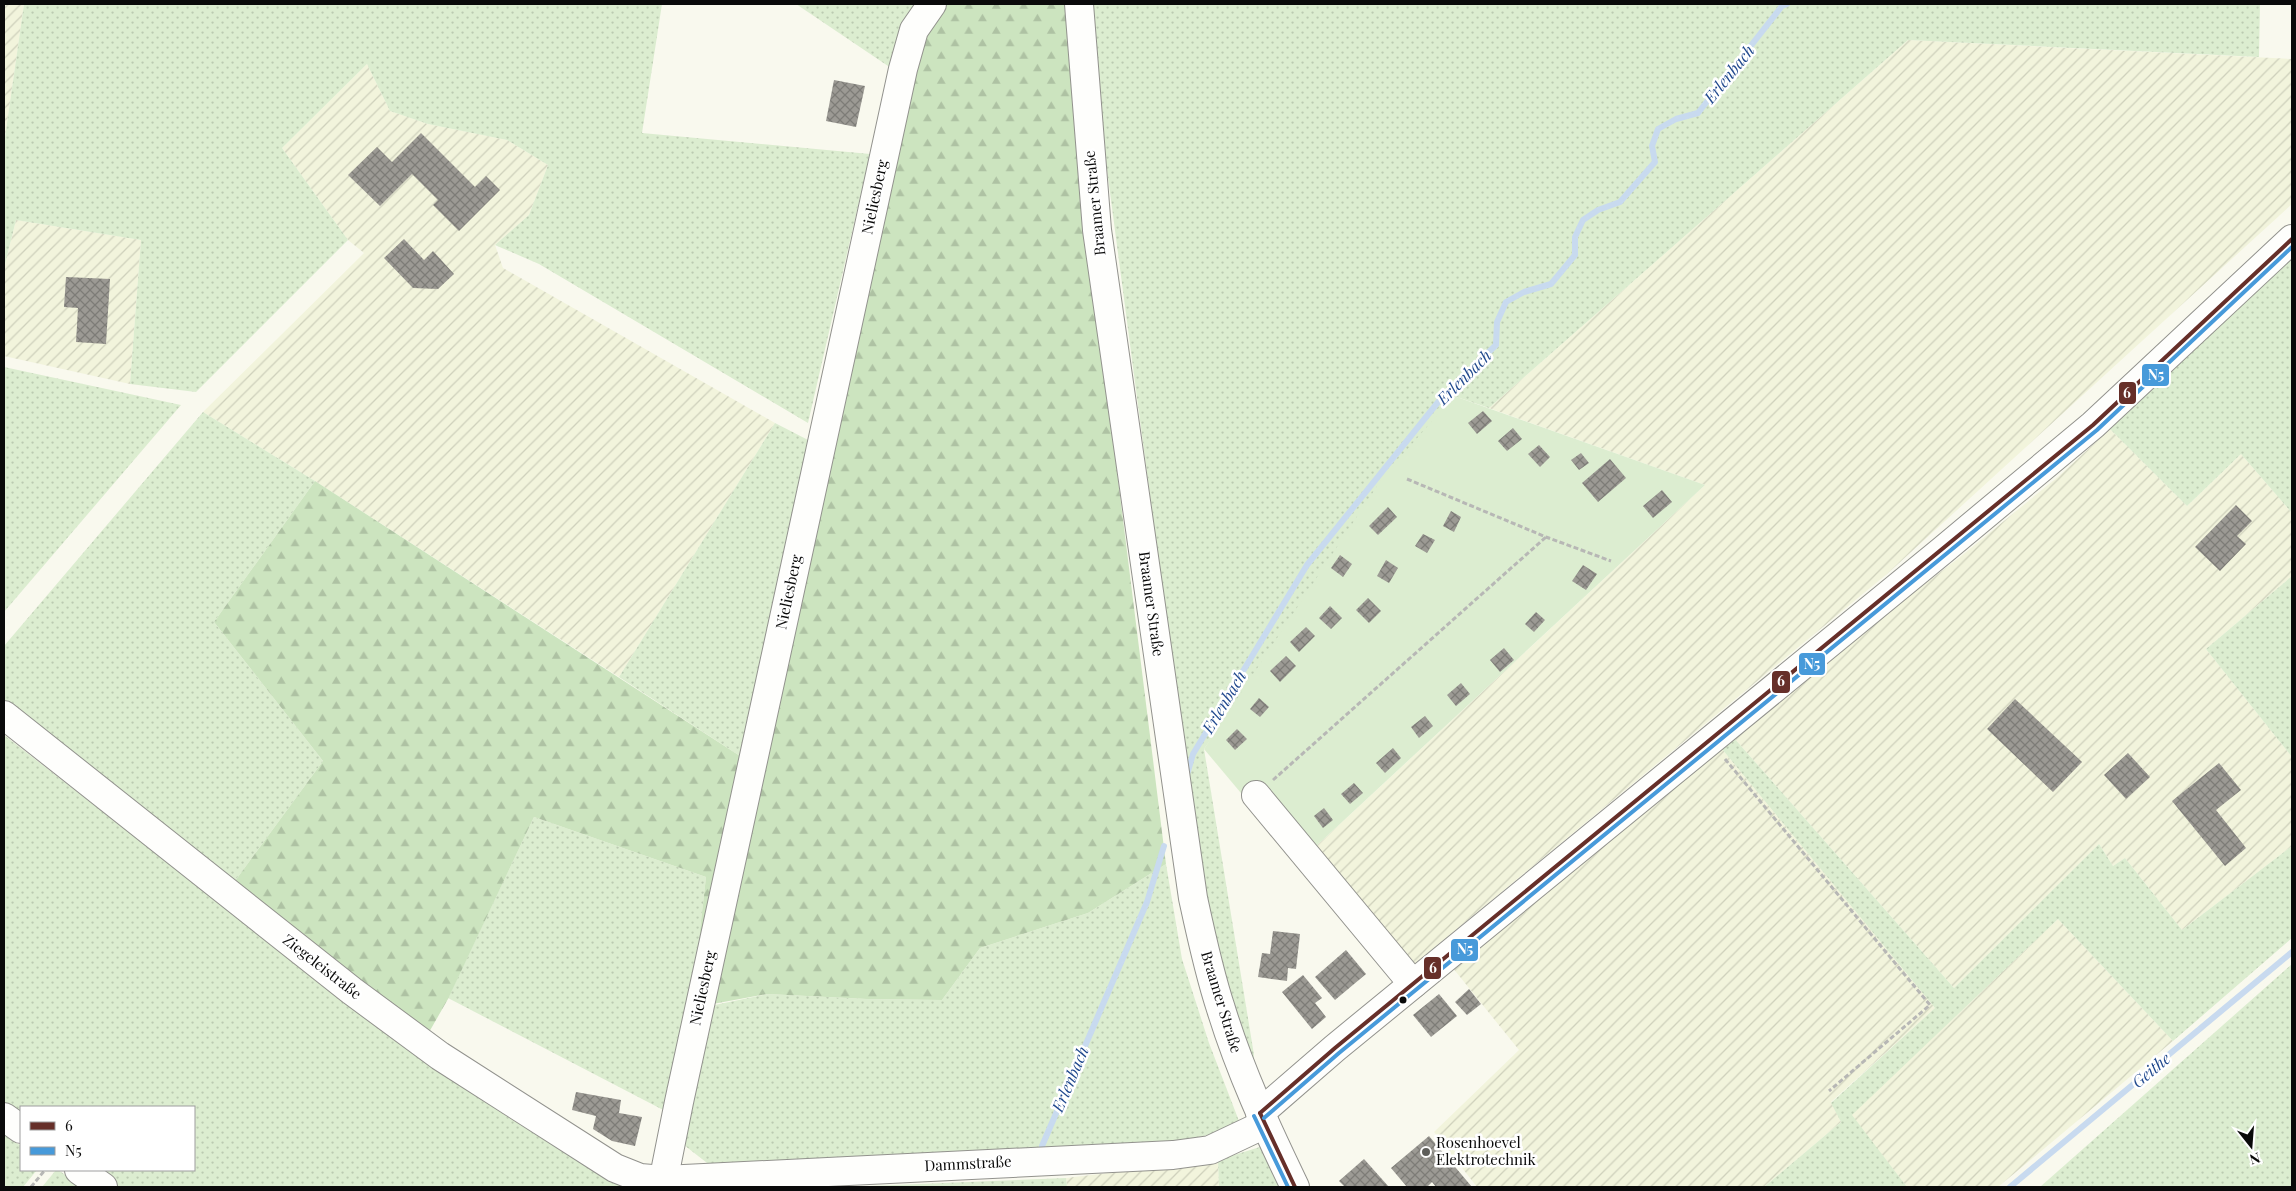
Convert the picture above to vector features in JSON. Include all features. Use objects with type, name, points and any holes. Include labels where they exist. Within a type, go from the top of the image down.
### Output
[{"type":"street","name":"Nieliesberg","points":[[663,1184],[683,1083],[903,69],[914,30],[932,4]]},
{"type":"street","name":"Braamer Straße","points":[[1078,4],[1097,230],[1193,898],[1220,1008],[1262,1119],[1295,1187]]},
{"type":"street","name":"Dammstraße","points":[[663,1184],[1173,1155],[1210,1150],[1262,1119],[1335,1048],[1711,741],[2093,425],[2292,239]]},
{"type":"street","name":"Ziegeleistraße","points":[[4,715],[352,991],[440,1056],[615,1168],[640,1178],[663,1184]]},
{"type":"street","points":[[1256,795],[1413,984]]},
{"type":"street","points":[[4,1117],[20,1128]]},
{"type":"street","points":[[80,1171],[104,1187]]},
{"type":"path","points":[[1407,479],[1546,537],[1611,561]]},
{"type":"path","points":[[1256,795],[1546,537]]},
{"type":"path","points":[[1711,741],[1930,1005],[1829,1091]]},
{"type":"path","points":[[32,1187],[44,1171]]},
{"type":"green space","points":[[4,4],[24,4],[4,144]]},
{"type":"green space","points":[[24,4],[662,4],[642,133],[870,154],[808,423],[539,264],[495,245],[529,215],[548,165],[507,140],[428,124],[390,111],[367,64],[282,148],[348,240],[196,392],[130,384],[141,240],[16,220],[4,268],[4,144]]},
{"type":"green space","points":[[796,4],[923,4],[891,68]]},
{"type":"green space","points":[[939,4],[1066,4],[1087,231],[1166,864],[1088,913],[980,948],[942,1000],[867,999],[767,994],[691,1008],[706,877],[534,817],[448,999],[428,1034],[235,881],[323,761],[214,622],[315,481],[740,756],[919,33]]},
{"type":"green space","points":[[1091,4],[2260,4],[2259,57],[1908,40],[1489,408],[1454,396],[1204,749],[1254,1055],[1252,1064],[1240,1039],[1201,883],[1104,147]]},
{"type":"green space","points":[[1908,40],[2292,59],[2292,204],[1887,574],[1407,970],[1310,852],[1705,485],[1489,408]]},
{"type":"green space","points":[[367,64],[390,111],[428,124],[507,140],[548,165],[529,215],[495,245],[503,268],[775,423],[619,677],[315,481],[203,412],[364,253],[348,240],[282,148]]},
{"type":"green space","points":[[16,220],[141,240],[130,384],[4,356],[4,268]]},
{"type":"green space","points":[[2292,253],[2292,513],[2241,454],[2187,506],[2110,429]]},
{"type":"green space","points":[[4,367],[181,405],[4,612]]},
{"type":"green space","points":[[1454,396],[1705,485],[1299,862],[1204,749],[1383,477]]},
{"type":"green space","points":[[203,412],[315,481],[214,622],[323,761],[235,881],[4,699],[4,646]]},
{"type":"green space","points":[[775,423],[810,441],[740,756],[619,677]]},
{"type":"green space","points":[[2110,429],[2187,506],[2241,454],[2292,513],[2292,576],[2206,649],[2292,757],[2292,846],[2182,930],[2125,858],[2113,866],[2099,844],[1954,988],[1734,738],[1866,629],[1960,557],[2059,476]]},
{"type":"green space","points":[[2292,576],[2292,757],[2206,649]]},
{"type":"green space","points":[[4,735],[419,1058],[624,1187],[117,1187],[93,1171],[195,1171],[195,1106],[20,1106],[20,1119],[4,1108]]},
{"type":"green space","points":[[1734,738],[1954,988],[2099,844],[2113,866],[2125,858],[2182,930],[2292,846],[2292,938],[2173,1041],[2058,919],[1852,1115],[1907,1187],[1764,1187],[1841,1122],[1831,1103],[1935,1008],[1722,749]]},
{"type":"green space","points":[[1722,749],[1935,1008],[1831,1102],[1841,1122],[1764,1187],[1477,1187],[1434,1132],[1519,1050],[1452,967]]},
{"type":"green space","points":[[534,817],[706,877],[691,1008],[669,1113],[448,998]]},
{"type":"green space","points":[[1166,864],[1182,959],[1209,1043],[1239,1121],[1216,1133],[1168,1144],[711,1166],[684,1145],[710,1006],[767,994],[867,999],[942,1000],[980,948],[1088,913]]},
{"type":"green space","points":[[2058,919],[2173,1041],[1998,1187],[1907,1187],[1851,1115]]},
{"type":"green space","points":[[2292,964],[2292,1187],[2040,1187]]},
{"type":"green space","points":[[4,1134],[20,1145],[20,1171],[36,1171],[23,1187],[4,1187]]},
{"type":"green space","points":[[1260,1147],[1280,1187],[1219,1187],[1218,1160]]},
{"type":"green space","points":[[1218,1160],[1219,1187],[1067,1187],[1066,1178]]},
{"type":"green space","points":[[55,1171],[59,1171],[83,1187],[42,1187]]},
{"type":"green space","points":[[1066,1178],[1067,1187],[845,1187]]},
{"type":"building","points":[[834,80],[865,86],[856,127],[826,121]]},
{"type":"building","points":[[421,133],[475,187],[486,176],[500,190],[459,231],[433,205],[438,200],[412,174],[380,206],[348,175],[377,147],[392,162]]},
{"type":"building","points":[[404,239],[424,260],[433,251],[454,274],[438,289],[413,288],[384,258]]},
{"type":"building","points":[[66,277],[110,279],[106,344],[76,342],[78,308],[64,307]]},
{"type":"building","points":[[1483,411],[1492,421],[1477,434],[1468,423]]},
{"type":"building","points":[[1513,428],[1522,439],[1507,451],[1498,441]]},
{"type":"building","points":[[1539,445],[1550,457],[1540,467],[1528,454]]},
{"type":"building","points":[[1581,453],[1589,463],[1579,470],[1571,460]]},
{"type":"building","points":[[1610,459],[1626,478],[1598,502],[1582,483]]},
{"type":"building","points":[[1662,490],[1672,502],[1653,518],[1643,506]]},
{"type":"building","points":[[2236,505],[2252,521],[2237,536],[2246,544],[2220,571],[2195,547]]},
{"type":"building","points":[[1388,507],[1397,517],[1378,535],[1369,526]]},
{"type":"building","points":[[1451,511],[1461,517],[1454,532],[1443,526]]},
{"type":"building","points":[[1423,534],[1435,540],[1427,553],[1415,546]]},
{"type":"building","points":[[1340,555],[1352,564],[1343,577],[1331,568]]},
{"type":"building","points":[[1386,560],[1398,568],[1389,583],[1377,576]]},
{"type":"building","points":[[1583,565],[1597,574],[1586,590],[1572,581]]},
{"type":"building","points":[[1368,598],[1381,611],[1369,623],[1356,610]]},
{"type":"building","points":[[1330,606],[1342,618],[1331,629],[1319,618]]},
{"type":"building","points":[[1536,612],[1545,620],[1534,632],[1525,624]]},
{"type":"building","points":[[1306,627],[1315,636],[1299,652],[1290,642]]},
{"type":"building","points":[[1504,648],[1514,660],[1500,672],[1490,660]]},
{"type":"building","points":[[1286,656],[1296,666],[1280,682],[1270,671]]},
{"type":"building","points":[[1461,683],[1470,694],[1456,706],[1447,695]]},
{"type":"building","points":[[1259,698],[1269,707],[1260,717],[1250,709]]},
{"type":"building","points":[[2015,699],[2082,762],[2053,792],[1987,729]]},
{"type":"building","points":[[1425,716],[1433,726],[1419,738],[1411,727]]},
{"type":"building","points":[[1237,729],[1247,739],[1235,750],[1226,740]]},
{"type":"building","points":[[1393,748],[1401,758],[1385,773],[1376,763]]},
{"type":"building","points":[[2128,753],[2150,777],[2126,799],[2104,775]]},
{"type":"building","points":[[2219,763],[2241,790],[2216,810],[2246,848],[2225,866],[2172,801]]},
{"type":"building","points":[[1354,783],[1363,793],[1350,804],[1341,794]]},
{"type":"building","points":[[1324,808],[1333,820],[1323,828],[1314,816]]},
{"type":"building","points":[[1273,931],[1300,934],[1296,969],[1288,968],[1287,981],[1258,977],[1262,953],[1270,954]]},
{"type":"building","points":[[1346,950],[1366,974],[1335,1000],[1315,977]]},
{"type":"building","points":[[1303,975],[1322,998],[1315,1003],[1326,1017],[1312,1029],[1282,992]]},
{"type":"building","points":[[1469,989],[1481,1004],[1467,1015],[1455,1002]]},
{"type":"building","points":[[1439,994],[1457,1016],[1431,1037],[1413,1015]]},
{"type":"building","points":[[576,1092],[621,1100],[619,1113],[642,1117],[635,1146],[612,1141],[593,1129],[596,1116],[572,1110]]},
{"type":"building","name":"Rosenhoevel Elektrotechnik","points":[[1429,1136],[1472,1187],[1436,1187],[1432,1182],[1427,1187],[1407,1187],[1391,1168]]},
{"type":"building","points":[[1364,1159],[1389,1187],[1345,1187],[1339,1181]]},
{"type":"waterway","name":"Erlenbach","points":[[1186,778],[1193,754],[1307,565],[1443,396],[1496,345],[1497,322],[1506,302],[1524,292],[1551,284],[1575,255],[1575,237],[1583,220],[1598,210],[1620,202],[1655,162],[1652,146],[1658,129],[1676,119],[1698,113],[1782,6],[1787,4]]},
{"type":"waterway","name":"Erlenbach","points":[[1042,1146],[1147,902],[1164,846]]},
{"type":"waterway","name":"Geithe","points":[[2010,1187],[2292,952]]},
{"type":"transit line","name":"6","points":[[1260,1113],[1335,1048],[2093,425],[2292,239]]},
{"type":"transit line","name":"N5","points":[[1264,1118],[1339,1053],[2097,430],[2292,247]]},
{"type":"transit line","name":"6","points":[[1260,1113],[1295,1187]]},
{"type":"transit line","name":"N5","points":[[1254,1116],[1288,1187]]},
{"type":"place","name":"Rosenhoevel Elektrotechnik","points":[[1426,1152]]}]
